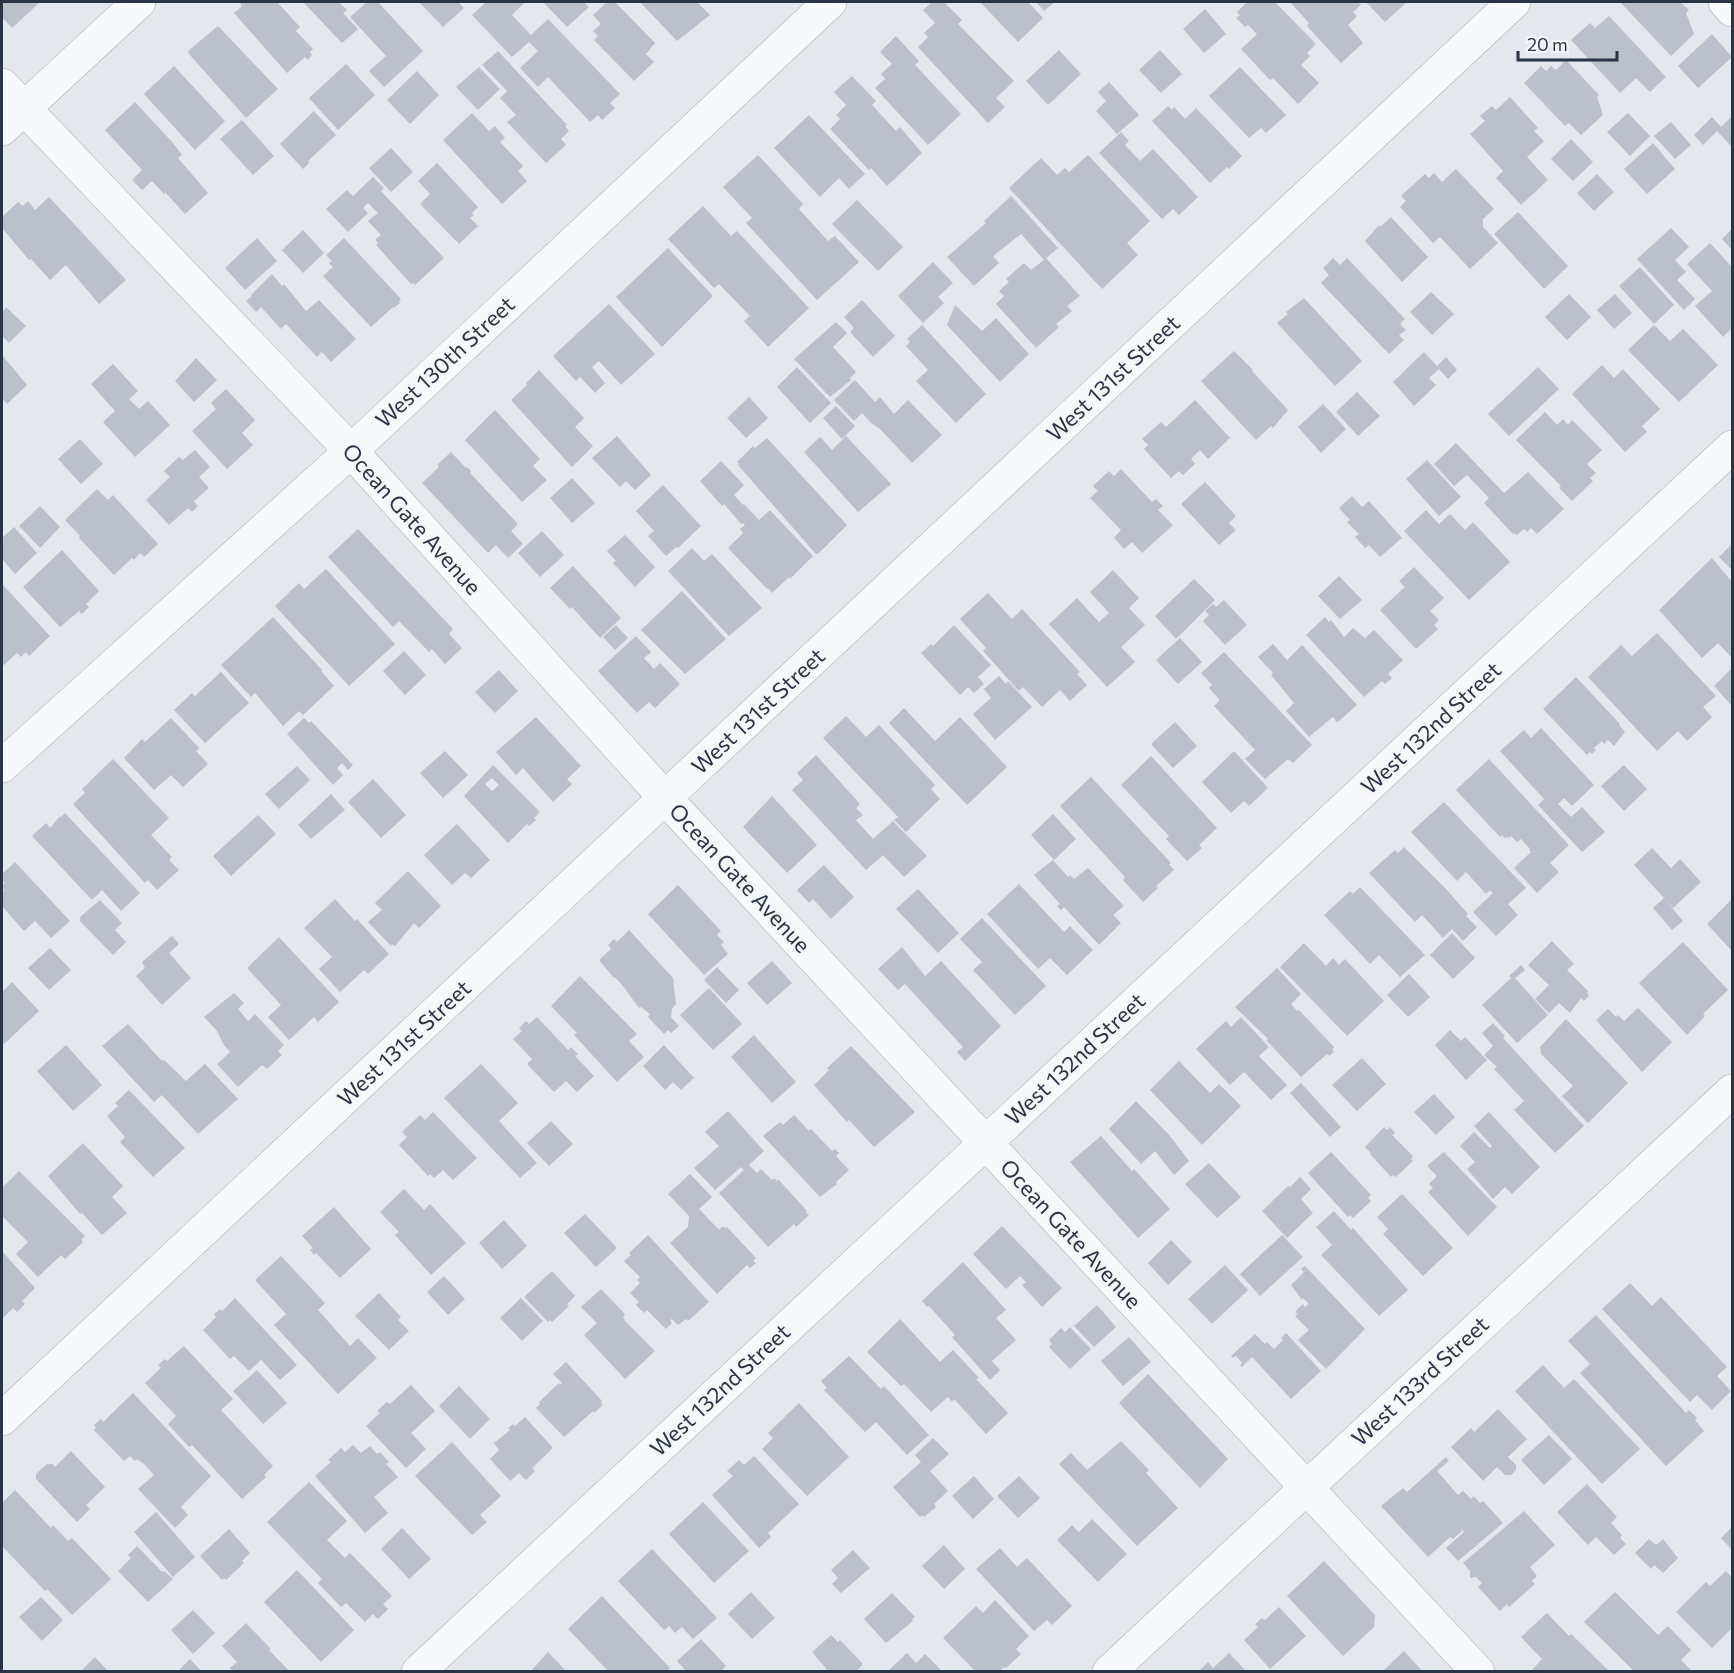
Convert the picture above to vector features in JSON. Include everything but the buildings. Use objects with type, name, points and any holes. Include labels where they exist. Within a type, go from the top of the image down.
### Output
[{"type":"street","points":[[12,119],[139,2]]},
{"type":"street","name":"West 130th Street","points":[[2,766],[351,451],[830,2]]},
{"type":"street","name":"West 131st Street","points":[[2,1419],[1514,2]]},
{"type":"street","points":[[1725,2],[1732,10]]},
{"type":"street","name":"Ocean Gate Avenue","points":[[2,86],[12,119],[351,451],[666,799],[1478,1671]]},
{"type":"street","name":"West 132nd Street","points":[[418,1671],[1732,447]]},
{"type":"street","name":"West 133rd Street","points":[[1109,1671],[1732,1091]]}]
